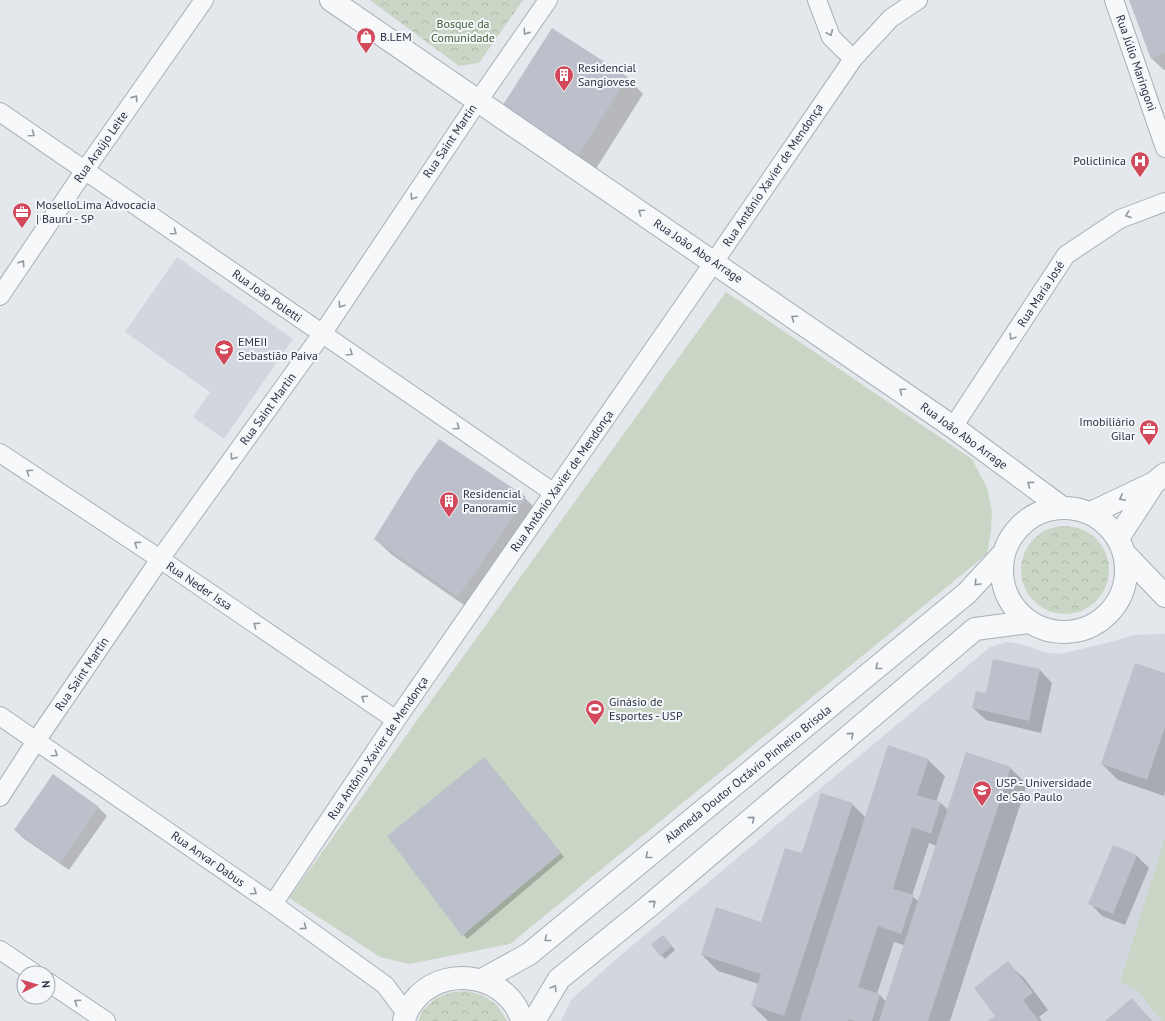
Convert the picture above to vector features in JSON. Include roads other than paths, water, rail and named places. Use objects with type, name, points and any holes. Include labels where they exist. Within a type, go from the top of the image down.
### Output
[{"type":"street","name":"Rua Araújo Leite","points":[[0,296],[85,170],[204,0]]},
{"type":"street","name":"Rua João Abo Arrage","points":[[331,0],[953,427],[1061,507]]},
{"type":"street","name":"Rua Saint Martin","points":[[0,797],[36,741],[160,559],[322,334],[478,101],[548,0]]},
{"type":"street","points":[[817,0],[831,37],[852,59]]},
{"type":"street","name":"Rua Antônio Xavier de Mendonça","points":[[273,904],[396,720],[714,262],[852,59],[891,18],[918,0]]},
{"type":"street","name":"Rua Júlio Maringoni","points":[[1114,0],[1165,148]]},
{"type":"street","name":"Rua João Poletti","points":[[0,112],[554,493]]},
{"type":"street","name":"Rua Maria José","points":[[953,427],[1066,255],[1120,219],[1165,202]]},
{"type":"street","name":"Rua Neder Issa","points":[[0,453],[160,559],[396,720]]},
{"type":"street","points":[[1091,513],[1159,479]]},
{"type":"street","points":[[1159,479],[1122,546],[1165,596]]},
{"type":"street","name":"Alameda Doutor Octávio Pinheiro Brisola","points":[[482,980],[529,954],[967,593],[1003,554],[1011,536],[1024,521],[1042,511],[1061,507],[1076,508],[1091,513],[1107,523],[1122,546],[1127,576],[1121,597],[1109,614],[1103,619],[1091,627],[1071,633],[1049,631],[1029,622],[1015,609],[1006,592],[1002,573],[1003,554]]},
{"type":"street","points":[[534,1021],[559,979],[638,916],[975,629],[1029,622]]},
{"type":"street","name":"Rua Anvar Dabus","points":[[0,716],[273,904],[385,985],[405,1017]]},
{"type":"street","points":[[0,950],[22,965]]},
{"type":"street","points":[[405,1017],[413,1001],[423,991],[448,979],[462,977],[482,980],[494,986],[510,998],[521,1015],[522,1021]]},
{"type":"street","points":[[56,987],[106,1021]]},
{"type":"place","name":"B.LEM","points":[[366,54]]},
{"type":"place","name":"Residencial Sangiovese","points":[[564,92]]},
{"type":"place","name":"Policlinica","points":[[1140,178]]},
{"type":"place","name":"MoselloLima Advocacia | Bauru - SP","points":[[22,229]]},
{"type":"place","name":"EMEII Sebastião Paiva","points":[[224,366]]},
{"type":"place","name":"Imobiliário Gilar","points":[[1149,446]]},
{"type":"place","name":"Residencial Panoramic","points":[[449,518]]},
{"type":"place","name":"Ginásio de Esportes - USP","points":[[595,726]]},
{"type":"place","name":"USP - Universidade de São Paulo","points":[[982,807]]},
{"type":"park label","name":"Bosque da Comunidade","points":[[463,31]]}]
